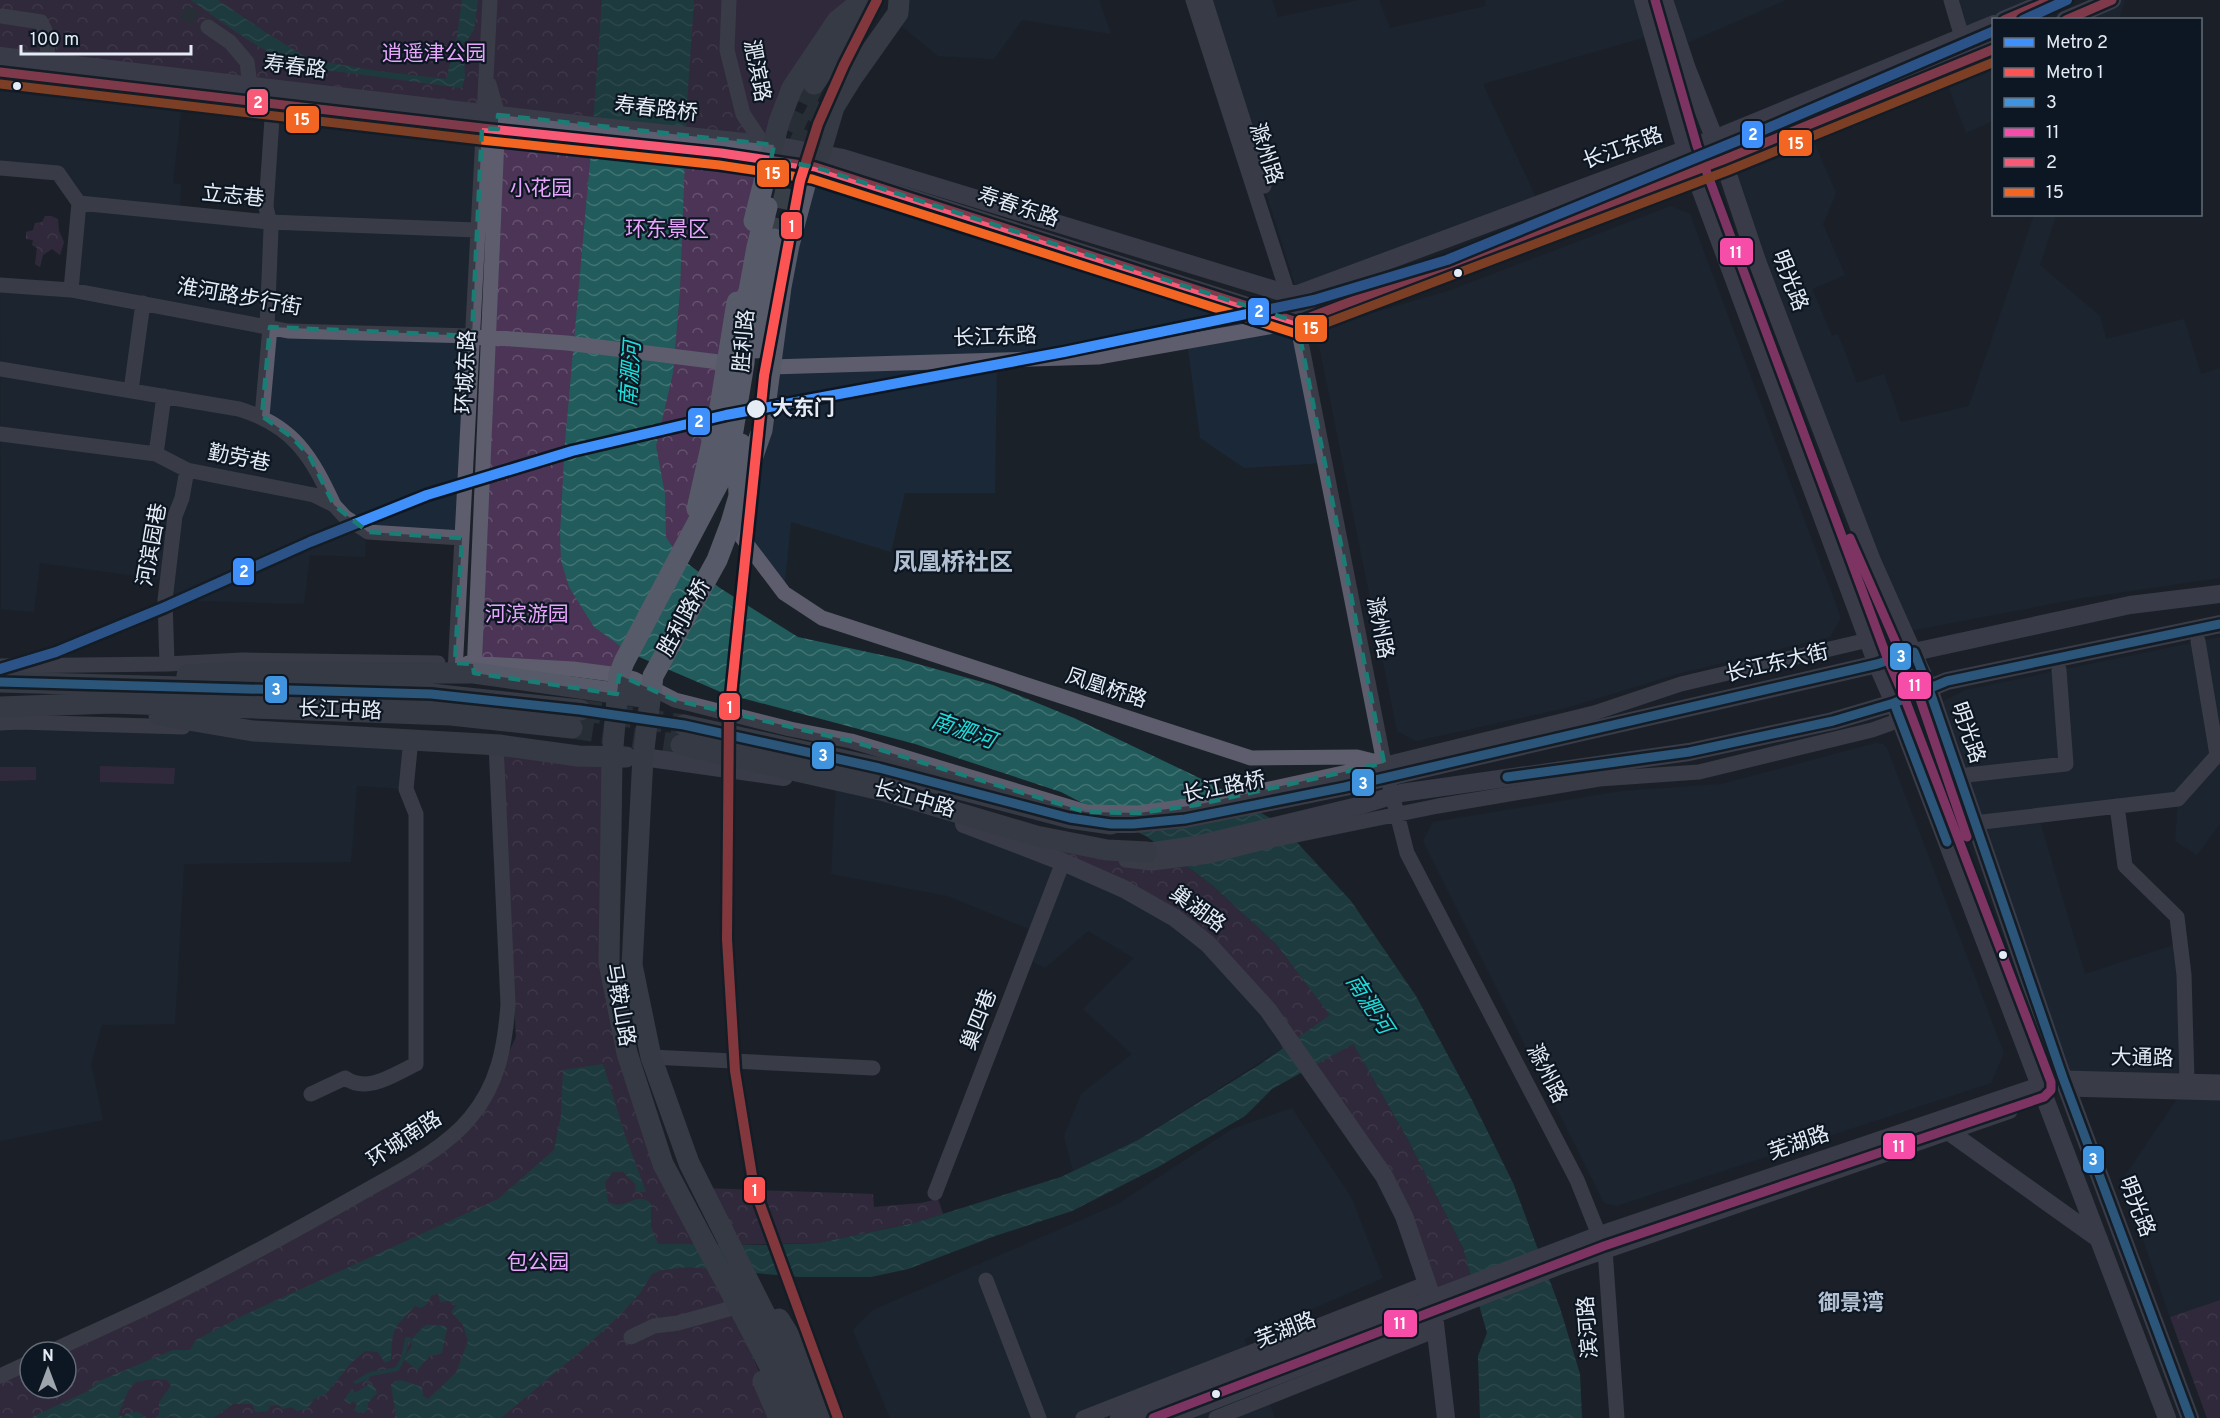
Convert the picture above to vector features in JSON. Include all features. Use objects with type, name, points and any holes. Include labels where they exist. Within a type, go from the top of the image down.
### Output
[{"type":"highway","points":[[691,539],[720,407],[750,239],[769,149],[792,88],[837,21],[863,0]]},
{"type":"highway","points":[[871,0],[819,91],[893,0]]},
{"type":"highway","points":[[739,496],[762,430],[789,245],[805,185],[817,160],[834,108],[897,13],[899,0]]},
{"type":"highway","name":"胜利路","points":[[691,539],[720,480],[730,449],[744,363],[749,291],[756,247],[767,207]]},
{"type":"highway","name":"胜利路","points":[[717,560],[739,496],[738,469],[745,413],[775,239]]},
{"type":"highway","name":"胜利路桥","points":[[630,653],[691,539]]},
{"type":"highway","name":"胜利路桥","points":[[652,687],[717,560]]},
{"type":"highway","name":"马鞍山路","points":[[630,653],[618,685],[612,758],[609,963],[627,1053],[663,1164],[701,1236],[760,1326]]},
{"type":"highway","points":[[112,694],[151,677],[234,672],[464,668],[652,687]]},
{"type":"highway","name":"长江中路","points":[[0,682],[112,694],[431,694],[576,719]]},
{"type":"highway","name":"马鞍山路","points":[[652,687],[643,757],[632,965],[651,1057],[688,1163],[724,1232],[737,1291]]},
{"type":"highway","points":[[112,694],[166,717],[253,731],[496,744],[578,756],[643,757]]},
{"type":"highway","name":"长江中路","points":[[0,707],[112,694]]},
{"type":"highway","name":"长江中路","points":[[1112,824],[1070,818],[879,768],[682,735],[881,790],[1036,837],[1149,857]]},
{"type":"highway","points":[[737,1291],[752,1355],[779,1418]]},
{"type":"highway","points":[[737,1291],[782,1323],[835,1418]]},
{"type":"highway","points":[[760,1326],[796,1418]]},
{"type":"highway","points":[[760,1326],[813,1418]]},
{"type":"main road","points":[[1643,0],[1686,150],[1876,664],[1897,711],[2167,1418]]},
{"type":"main road","name":"明光路","points":[[1664,0],[1687,69],[1723,160],[1757,261],[1872,561],[1929,689],[2065,1084],[2190,1418]]},
{"type":"main road","points":[[2009,18],[2051,0]]},
{"type":"main road","points":[[2070,18],[2112,0]]},
{"type":"main road","name":"长江东路","points":[[1293,294],[1686,150],[1992,25]]},
{"type":"main road","name":"长江东路","points":[[1301,320],[1695,171],[1992,50]]},
{"type":"main road","name":"寿春路","points":[[0,56],[250,85],[490,121],[584,132]]},
{"type":"main road","name":"寿春路","points":[[0,72],[273,104],[490,121]]},
{"type":"main road","name":"寿春路桥","points":[[584,132],[723,146]]},
{"type":"main road","name":"寿春东路","points":[[723,146],[769,149],[817,160],[1301,320]]},
{"type":"main road","name":"寿春东路","points":[[817,160],[843,158],[1293,294]]},
{"type":"main road","name":"长江东大街","points":[[1347,779],[1876,664],[1914,652],[2130,605],[2220,594]]},
{"type":"main road","points":[[1149,857],[1196,845],[1363,813],[1396,794],[1689,752],[1897,711],[1929,689],[1958,679],[2220,624]]},
{"type":"main road","name":"巢湖路","points":[[643,757],[836,786],[921,808],[1063,862],[1124,889],[1175,918],[1194,932],[1208,944],[1268,1010],[1384,1176],[1404,1216],[1433,1306],[1446,1418]]},
{"type":"main road","name":"长江路桥","points":[[1112,824],[1185,819],[1347,779]]},
{"type":"main road","name":"芜湖路","points":[[1119,1418],[1433,1306],[1605,1239],[2065,1084]]},
{"type":"main road","name":"芜湖路","points":[[1605,1239],[1948,1131],[2042,1091]]},
{"type":"main road","points":[[1948,1131],[2099,1239]]},
{"type":"main road","name":"芜湖路","points":[[1173,1417],[1433,1306]]},
{"type":"street","name":"环城东路","points":[[464,668],[489,337],[490,121],[487,75],[490,0]]},
{"type":"street","name":"淝滨路","points":[[729,0],[727,50],[743,114],[769,149]]},
{"type":"street","name":"滁州路","points":[[1193,0],[1293,294]]},
{"type":"street","name":"滁州路","points":[[1205,0],[1301,320],[1390,769],[1402,814],[1417,849],[1587,1176],[1605,1239]]},
{"type":"street","points":[[1951,0],[1962,37]]},
{"type":"street","points":[[2,16],[41,22],[48,37],[47,62]]},
{"type":"street","points":[[208,27],[230,42],[247,62],[250,85]]},
{"type":"street","points":[[262,416],[272,229],[266,207],[273,104]]},
{"type":"street","name":"环城东路","points":[[464,668],[462,538],[477,230],[490,121]]},
{"type":"street","points":[[0,168],[58,173],[79,202],[71,290]]},
{"type":"street","name":"立志巷","points":[[79,202],[269,222],[477,230]]},
{"type":"street","name":"淮河路步行街","points":[[0,285],[71,290],[288,331],[489,337],[574,344],[727,363]]},
{"type":"street","points":[[131,390],[143,303]]},
{"type":"street","name":"长江东路","points":[[771,367],[1098,357],[1301,320]]},
{"type":"street","points":[[0,369],[131,390],[262,416],[293,438],[310,457],[334,505]]},
{"type":"street","points":[[156,454],[164,396]]},
{"type":"street","name":"勤劳巷","points":[[0,434],[156,454],[187,470],[314,495],[334,505],[345,517],[368,532],[462,538]]},
{"type":"street","name":"河滨园巷","points":[[167,664],[165,600],[175,516],[182,498],[187,470]]},
{"type":"street","name":"凤凰桥路","points":[[731,523],[784,593],[822,618],[1251,758],[1357,757],[1390,769]]},
{"type":"street","points":[[1390,769],[1594,712],[1681,684],[1868,640]]},
{"type":"street","points":[[1974,823],[2178,799],[2219,753],[2198,641]]},
{"type":"street","points":[[0,666],[167,664],[276,659],[464,668]]},
{"type":"street","points":[[1958,776],[2066,764],[2059,670]]},
{"type":"street","points":[[652,687],[675,700],[790,729],[851,741],[1086,812],[1139,813],[1347,779]]},
{"type":"street","points":[[1363,813],[1402,814],[1599,779],[1699,772],[1872,730],[1897,711]]},
{"type":"street","points":[[0,723],[30,722],[253,731]]},
{"type":"street","points":[[311,1094],[345,1078],[354,1084],[374,1084],[416,1064],[416,814],[406,789],[411,739]]},
{"type":"street","name":"环城南路","points":[[76,1340],[181,1291],[360,1194],[445,1142],[459,1130],[482,1103],[499,1067],[505,1041],[508,1004],[496,744]]},
{"type":"street","points":[[2116,806],[2125,866],[2177,917],[2184,975],[2187,1081]]},
{"type":"street","points":[[951,811],[1017,838],[1063,862]]},
{"type":"street","points":[[998,837],[1017,838],[1109,859],[1149,857]]},
{"type":"street","name":"巢四巷","points":[[935,1193],[1063,862]]},
{"type":"street","points":[[651,1057],[873,1068]]},
{"type":"street","name":"大通路","points":[[2065,1084],[2220,1082]]},
{"type":"street","name":"大通路","points":[[2065,1084],[2220,1093]]},
{"type":"street","name":"滨河路","points":[[1605,1239],[1617,1418]]},
{"type":"street","points":[[986,1280],[1039,1418]]},
{"type":"street","points":[[631,1337],[654,1326],[678,1323],[737,1291]]},
{"type":"street","points":[[1083,1418],[1433,1306]]},
{"type":"street","points":[[1216,1418],[1433,1306]]},
{"type":"street","points":[[0,1376],[18,1368]]},
{"type":"highlighted area","points":[[498,115],[774,145],[771,159],[815,167],[1297,322],[1384,763],[1196,805],[1139,813],[1086,812],[851,741],[675,700],[619,675],[617,694],[474,673],[473,664],[455,663],[462,538],[368,532],[334,505],[310,457],[293,438],[262,416],[270,327],[472,336],[482,128],[498,129]]},
{"type":"shaded area","points":[[899,0],[1099,0],[1111,34],[1022,20],[994,59],[938,56],[893,19]]},
{"type":"shaded area","points":[[1205,0],[1272,0],[1278,17],[1359,0],[1379,0],[1390,28],[1486,6],[1485,0],[1643,0],[1653,35],[1483,84],[1539,204],[1298,294]]},
{"type":"shaded area","points":[[1664,0],[1786,0],[1680,46]]},
{"type":"shaded area","points":[[1951,0],[2051,0],[2008,18],[1992,18],[1992,25],[1962,37]]},
{"type":"shaded area","points":[[2112,0],[2125,0],[2119,18],[2070,18]]},
{"type":"shaded area","points":[[1992,49],[1992,121],[1966,133],[1942,70]]},
{"type":"shaded area","points":[[0,72],[183,93],[173,183],[181,184],[180,212],[269,222],[273,104],[482,128],[462,538],[366,531],[365,557],[310,555],[304,604],[165,600],[167,580],[40,563],[34,612],[1,609],[0,285],[71,290],[79,203],[58,173],[0,168]]},
{"type":"shaded area","points":[[1807,126],[1836,193],[1823,224],[1845,275],[1812,289],[1832,336],[1838,334],[1857,383],[1884,374],[1901,422],[1969,406],[2034,216],[2056,216],[2040,265],[2100,316],[2106,339],[2184,319],[2201,374],[2220,368],[2220,578],[2082,598],[1904,632],[1723,160]]},
{"type":"shaded area","points":[[815,167],[1297,322],[1325,463],[1244,468],[1200,438],[1187,342],[997,361],[995,493],[905,493],[891,552],[791,522],[784,593],[731,523]]},
{"type":"shaded area","points":[[1671,206],[1690,214],[1841,618],[1830,637],[1677,674],[1566,708],[1416,741],[1397,731],[1319,345],[1334,324],[1448,291]]},
{"type":"shaded area","points":[[2220,637],[2220,824],[2197,855],[2175,841],[2178,799],[2038,815],[2085,974],[2180,943],[2187,1081],[2063,1078],[1934,706],[1965,690]]},
{"type":"shaded area","points":[[0,723],[411,739],[406,789],[357,786],[351,862],[184,864],[175,1024],[102,1025],[91,1064],[103,1120],[0,1141]]},
{"type":"shaded area","points":[[1876,743],[1883,744],[1887,748],[2004,1053],[1991,1083],[1616,1206],[1604,1203],[1423,841],[1433,822],[1622,791],[1722,784]]},
{"type":"shaded area","points":[[836,786],[998,837],[1175,918],[1268,1010],[1282,1048],[1138,1140],[1073,1171],[1064,1136],[1081,1094],[1132,1054],[1083,1009],[1134,958],[1088,931],[1045,968],[1026,958],[1036,932],[948,896],[831,874]]},
{"type":"shaded area","points":[[2182,1092],[2220,1093],[2220,1300],[2170,1317],[2122,1180]]},
{"type":"shaded area","points":[[1292,1108],[1351,1197],[1383,1278],[1244,1339],[1275,1418],[890,1418],[853,1330],[873,1310],[1118,1204],[1232,1129]]},
{"type":"green space","name":"逍遥津公园","points":[[0,0],[729,0],[763,144],[483,114],[0,56]]},
{"type":"green space","points":[[729,0],[863,0],[837,21],[774,145],[743,114],[727,50]]},
{"type":"green space","points":[[498,129],[771,159],[691,539],[619,675],[473,664]]},
{"type":"green space","points":[[45,216],[58,219],[59,231],[64,242],[60,255],[52,249],[43,255],[40,267],[35,264],[37,248],[32,245],[33,240],[26,239],[26,232],[33,230],[35,223],[42,222]]},
{"type":"green space","name":"包公园","points":[[499,745],[612,758],[609,963],[663,1164],[729,1288],[752,1355],[779,1418],[0,1418],[0,1374],[18,1366],[18,1400],[78,1400],[78,1346],[366,1192],[480,1114],[516,1037]]},
{"type":"green space","points":[[100,766],[175,768],[174,784],[100,782]]},
{"type":"green space","points":[[0,767],[36,767],[36,780],[0,781]]},
{"type":"green space","points":[[1017,838],[1178,860],[1212,885],[1276,944],[1353,1044],[1407,1138],[1463,1248],[1473,1282],[1432,1298],[1384,1176],[1282,1048],[1268,1010],[1208,944]]},
{"type":"green space","points":[[701,1188],[873,1194],[874,1207],[921,1203],[938,1199],[943,1214],[914,1223],[818,1243],[730,1245]]},
{"type":"green space","points":[[2220,1300],[2220,1418],[2207,1418],[2170,1317]]},
{"type":"water","points":[[191,0],[218,0],[309,59],[377,71],[446,79],[457,37],[462,0],[478,0],[474,30],[466,42],[463,42],[465,77],[462,88],[303,67],[259,46]]},
{"type":"water","name":"南淝河","points":[[602,0],[694,0],[687,104],[680,291],[673,373],[656,446],[665,494],[666,537],[679,557],[720,588],[798,637],[900,659],[993,685],[1074,718],[1214,785],[1280,824],[1351,901],[1416,996],[1472,1100],[1513,1183],[1560,1308],[1580,1374],[1582,1418],[1480,1418],[1478,1356],[1487,1333],[1463,1248],[1407,1138],[1353,1044],[1272,1089],[1245,1116],[1158,1167],[1072,1211],[995,1236],[908,1269],[871,1277],[799,1277],[688,1267],[661,1270],[652,1274],[640,1293],[621,1314],[501,1418],[395,1418],[391,1384],[400,1380],[422,1387],[423,1396],[428,1399],[456,1373],[468,1341],[463,1325],[451,1312],[456,1306],[449,1301],[440,1302],[438,1293],[431,1296],[427,1304],[421,1308],[415,1306],[395,1329],[391,1360],[385,1363],[378,1352],[365,1351],[351,1363],[326,1394],[314,1399],[307,1409],[297,1411],[292,1407],[282,1409],[279,1405],[270,1406],[268,1411],[255,1412],[252,1404],[233,1404],[213,1418],[170,1416],[156,1418],[159,1414],[159,1402],[171,1386],[167,1380],[154,1379],[136,1382],[128,1391],[118,1415],[124,1417],[126,1413],[138,1412],[147,1418],[30,1418],[69,1400],[78,1400],[78,1396],[88,1391],[97,1382],[173,1350],[190,1350],[196,1340],[242,1316],[498,1199],[554,1150],[561,1115],[563,1070],[603,1064],[646,1192],[636,1192],[635,1184],[623,1172],[613,1172],[605,1182],[608,1202],[621,1205],[640,1199],[651,1203],[651,1227],[658,1244],[818,1243],[914,1223],[1061,1177],[1138,1140],[1259,1065],[1330,1015],[1276,944],[1212,885],[1146,836],[1061,792],[915,744],[723,693],[630,653],[594,627],[569,587],[561,561],[560,534],[565,442]]},
{"type":"water","points":[[427,1325],[447,1328],[442,1353],[430,1356],[417,1370],[405,1360],[406,1354],[412,1347],[411,1342]]},
{"type":"water","points":[[368,1373],[371,1374],[369,1384],[375,1387],[377,1393],[368,1403],[367,1411],[358,1413],[354,1410],[357,1405],[353,1401],[350,1404],[344,1400],[352,1389],[355,1393],[368,1385],[366,1380],[356,1384],[353,1382]]},
{"type":"waterway","points":[[371,1374],[397,1369],[403,1358],[407,1339],[411,1340]]},
{"type":"tunnel","points":[[183,11],[208,27]]},
{"type":"tunnel","points":[[791,132],[814,84]]},
{"type":"tunnel","points":[[775,239],[794,153],[823,99]]},
{"type":"tunnel","points":[[580,710],[684,725]]},
{"type":"tunnel","points":[[572,728],[681,745]]},
{"type":"metro line","name":"1","points":[[838,1418],[754,1188],[735,1071],[727,939],[729,715],[764,376],[800,181],[818,124],[844,65],[877,0]]},
{"type":"metro line","name":"2","points":[[2027,18],[2067,0]]},
{"type":"metro line","name":"2","points":[[0,669],[56,652],[165,607],[310,542],[427,495],[572,451],[726,415],[1064,352],[1314,300],[1447,260],[1754,134],[1992,32]]},
{"type":"transit line","name":"11","points":[[1153,1418],[1604,1246],[2044,1097],[2051,1090],[2051,1082],[1905,699],[1888,660],[1697,146],[1655,0]]},
{"type":"transit line","name":"2","points":[[2009,18],[2051,0]]},
{"type":"transit line","name":"2","points":[[2071,18],[2112,0]]},
{"type":"transit line","name":"2","points":[[0,72],[482,128],[721,153],[815,167],[1297,322],[1723,160],[1992,50]]},
{"type":"transit line","name":"15","points":[[0,84],[481,140],[719,165],[812,179],[1297,334],[1727,171],[1992,63]]},
{"type":"transit line","name":"11","points":[[1850,538],[1918,693],[1967,837]]},
{"type":"transit line","name":"3","points":[[1507,777],[1689,752],[1833,721],[1894,703],[1947,681],[2220,624]]},
{"type":"transit line","name":"3","points":[[0,682],[431,694],[580,710],[684,725],[879,768],[1070,818],[1111,824],[1133,824],[1185,819],[1345,787],[1877,664],[1914,652],[1929,689],[2063,1078],[2190,1418]]},
{"type":"transit line","name":"3","points":[[1894,703],[1947,842]]},
{"type":"place","name":"大东门","points":[[756,409]]},
{"type":"district","name":"凤凰桥社区","points":[[953,564]]},
{"type":"district","name":"御景湾","points":[[1851,1304]]},
{"type":"park label","name":"小花园","points":[[541,189]]},
{"type":"park label","name":"环东景区","points":[[667,230]]},
{"type":"park label","name":"河滨游园","points":[[527,615]]}]
